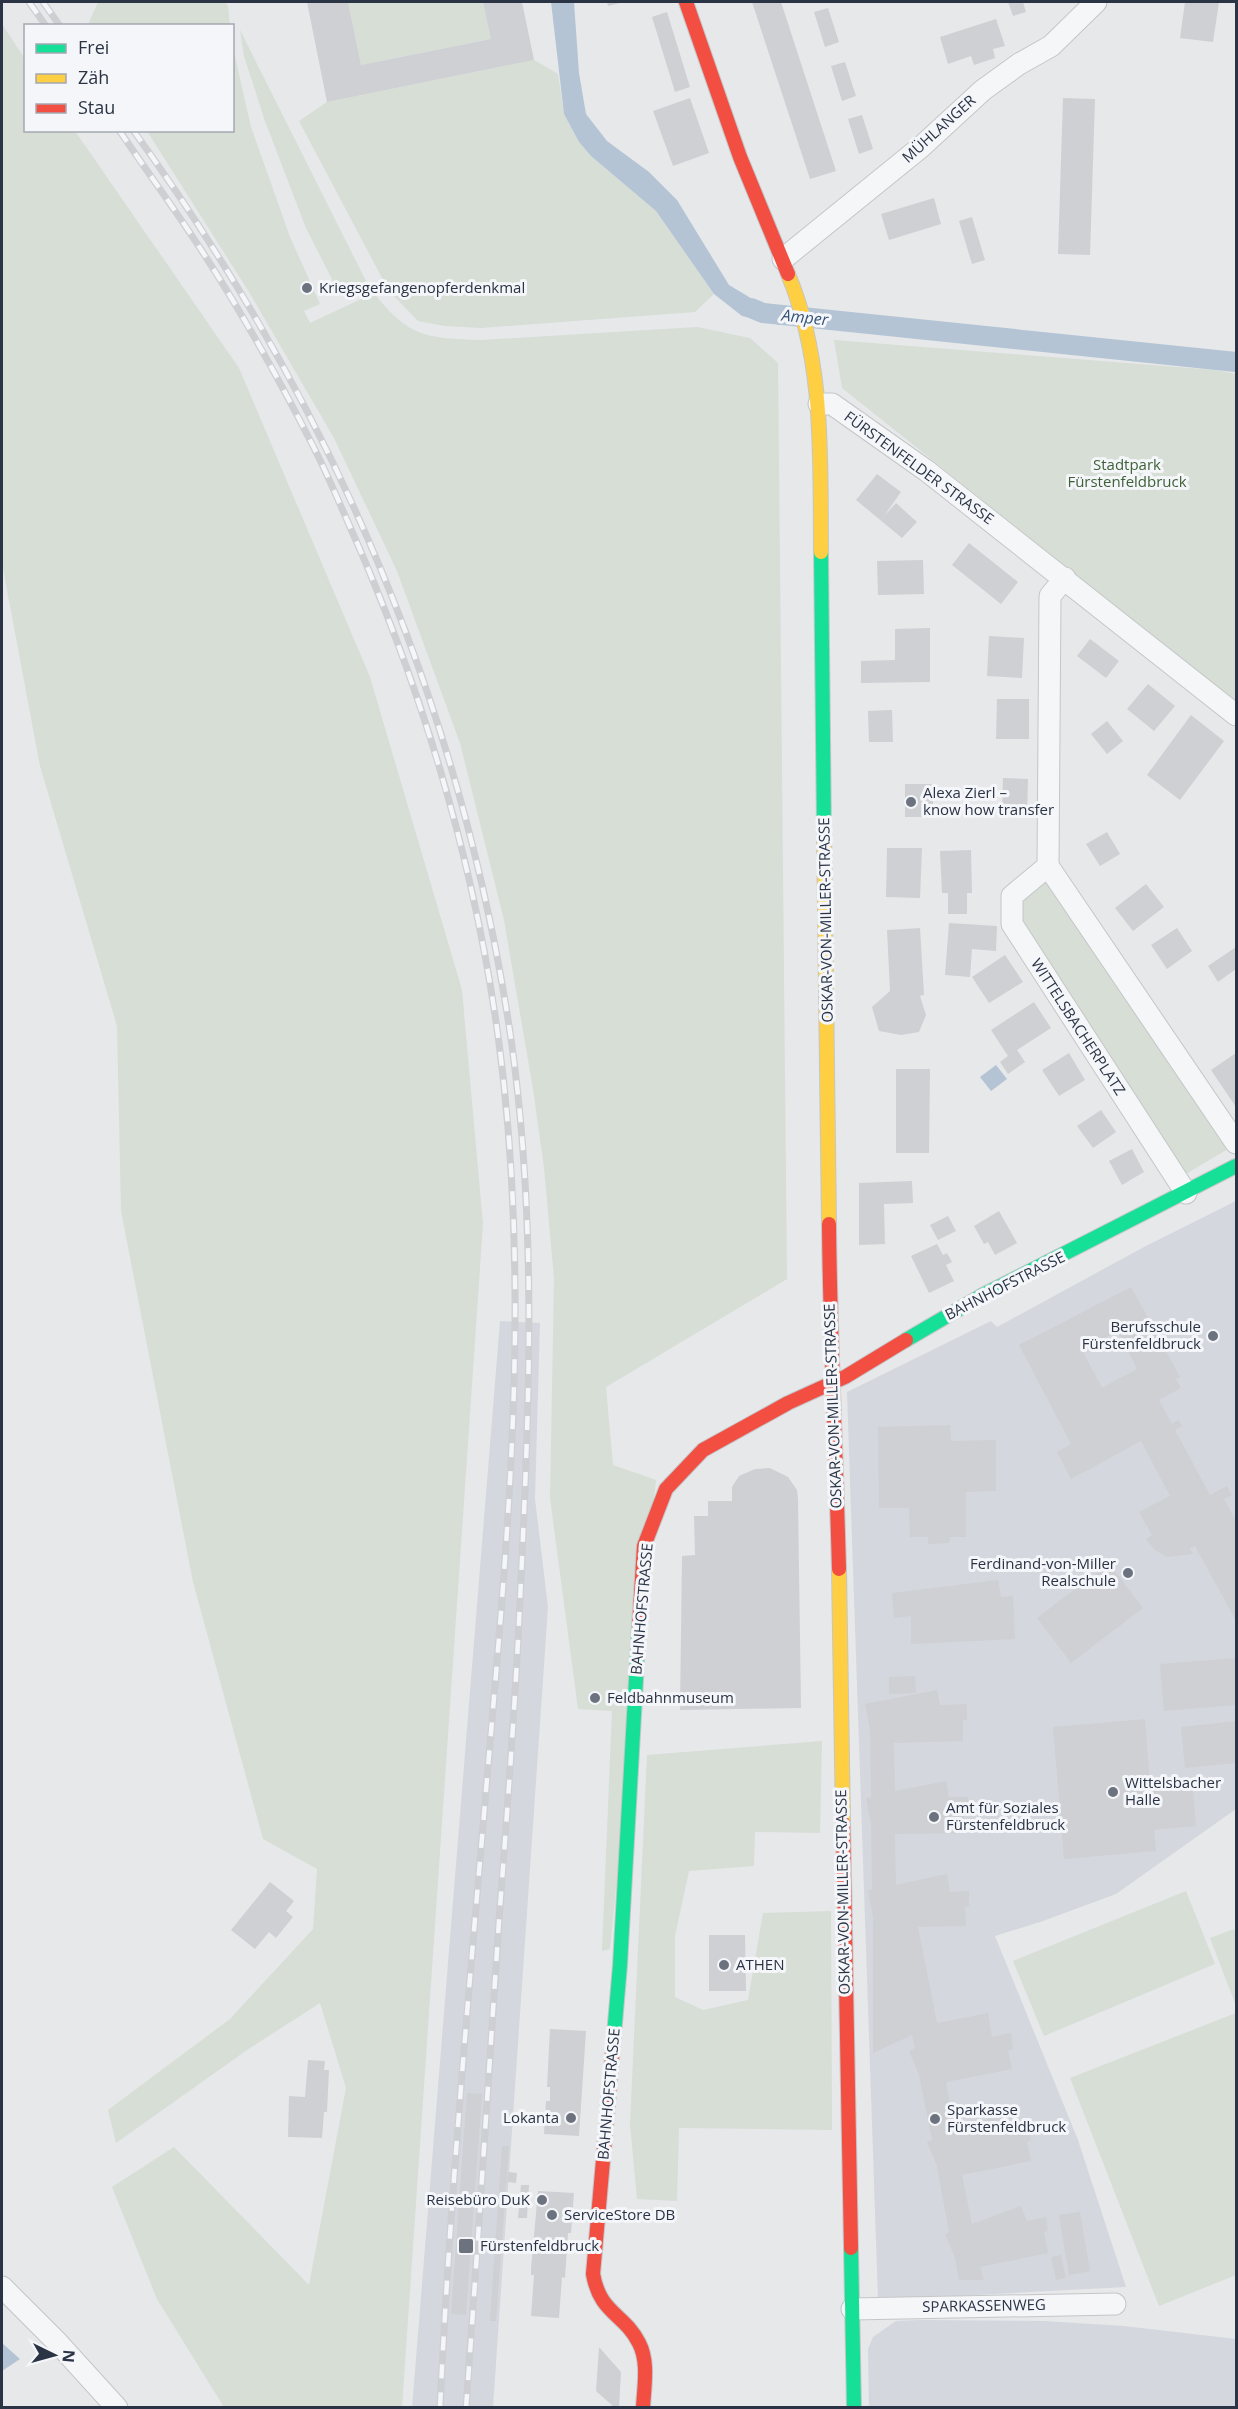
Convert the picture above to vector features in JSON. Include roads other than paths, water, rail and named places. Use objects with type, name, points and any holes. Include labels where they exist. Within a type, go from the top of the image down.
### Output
[{"type":"main road","points":[[686,2],[740,157],[796,292],[806,330],[819,404]]},
{"type":"main road","name":"OSKAR-VON-MILLER-STRASSE","points":[[819,404],[830,1329],[834,1382],[854,2408]]},
{"type":"main road","name":"BAHNHOFSTRASSE","points":[[643,2408],[645,2372],[641,2348],[638,2341],[598,2297],[593,2274],[620,1965],[644,1546],[666,1489],[703,1450],[788,1403],[834,1382],[983,1295],[1236,1166]]},
{"type":"street","name":"MÜHLANGER","points":[[783,259],[921,147],[983,90],[1019,64],[1051,46],[1096,2]]},
{"type":"street","name":"FÜRSTENFELDER STRASSE","points":[[819,404],[832,404],[927,471],[1236,715]]},
{"type":"street","points":[[1065,578],[1050,597],[1048,866],[1236,1143]]},
{"type":"street","name":"WITTELSBACHERPLATZ","points":[[1048,866],[1012,896],[1012,924],[1185,1193]]},
{"type":"street","points":[[2,2287],[58,2343],[117,2408]]},
{"type":"street","name":"SPARKASSENWEG","points":[[852,2309],[1115,2304]]},
{"type":"water","points":[[551,2],[574,2],[579,73],[586,114],[607,141],[649,172],[677,200],[729,285],[754,300],[774,306],[780,325],[742,316],[714,294],[656,211],[591,156],[579,142],[564,114]]},
{"type":"water","points":[[996,1065],[1007,1079],[991,1091],[980,1077]]},
{"type":"water","points":[[2,2343],[20,2359],[2,2371]]},
{"type":"waterway","name":"Amper","points":[[751,308],[763,313],[1236,362]]},
{"type":"railway","points":[[29,2],[45,24]]},
{"type":"railway","points":[[43,2],[59,24]]},
{"type":"railway","points":[[120,132],[200,248],[259,344],[321,463],[374,582],[421,711],[460,842],[476,909],[499,1043],[509,1134],[514,1225],[513,1405],[503,1586],[455,2167],[440,2408]]},
{"type":"railway","points":[[134,132],[203,233],[268,339],[325,447],[376,558],[420,673],[458,790],[487,909],[510,1032],[519,1103],[528,1245],[526,1459],[513,1721],[466,2408]]},
{"type":"place","name":"Kriegsgefangenopferdenkmal","points":[[307,288]]},
{"type":"place","name":"Alexa Zierl – know how transfer","points":[[911,802]]},
{"type":"place","name":"Berufsschule Fürstenfeldbruck","points":[[1213,1336]]},
{"type":"place","name":"Ferdinand-von-Miller Realschule","points":[[1128,1573]]},
{"type":"place","name":"Feldbahnmuseum","points":[[595,1698]]},
{"type":"place","name":"Wittelsbacher Halle","points":[[1113,1792]]},
{"type":"place","name":"Amt für Soziales Fürstenfeldbruck","points":[[934,1817]]},
{"type":"place","name":"ATHEN","points":[[724,1965]]},
{"type":"place","name":"Lokanta","points":[[571,2118]]},
{"type":"place","name":"Sparkasse Fürstenfeldbruck","points":[[935,2119]]},
{"type":"place","name":"Reisebüro DuK","points":[[542,2200]]},
{"type":"place","name":"ServiceStore DB","points":[[552,2215]]},
{"type":"place","name":"Fürstenfeldbruck","points":[[466,2246]]},
{"type":"park label","name":"Stadtpark Fürstenfeldbruck","points":[[1127,474]]}]
